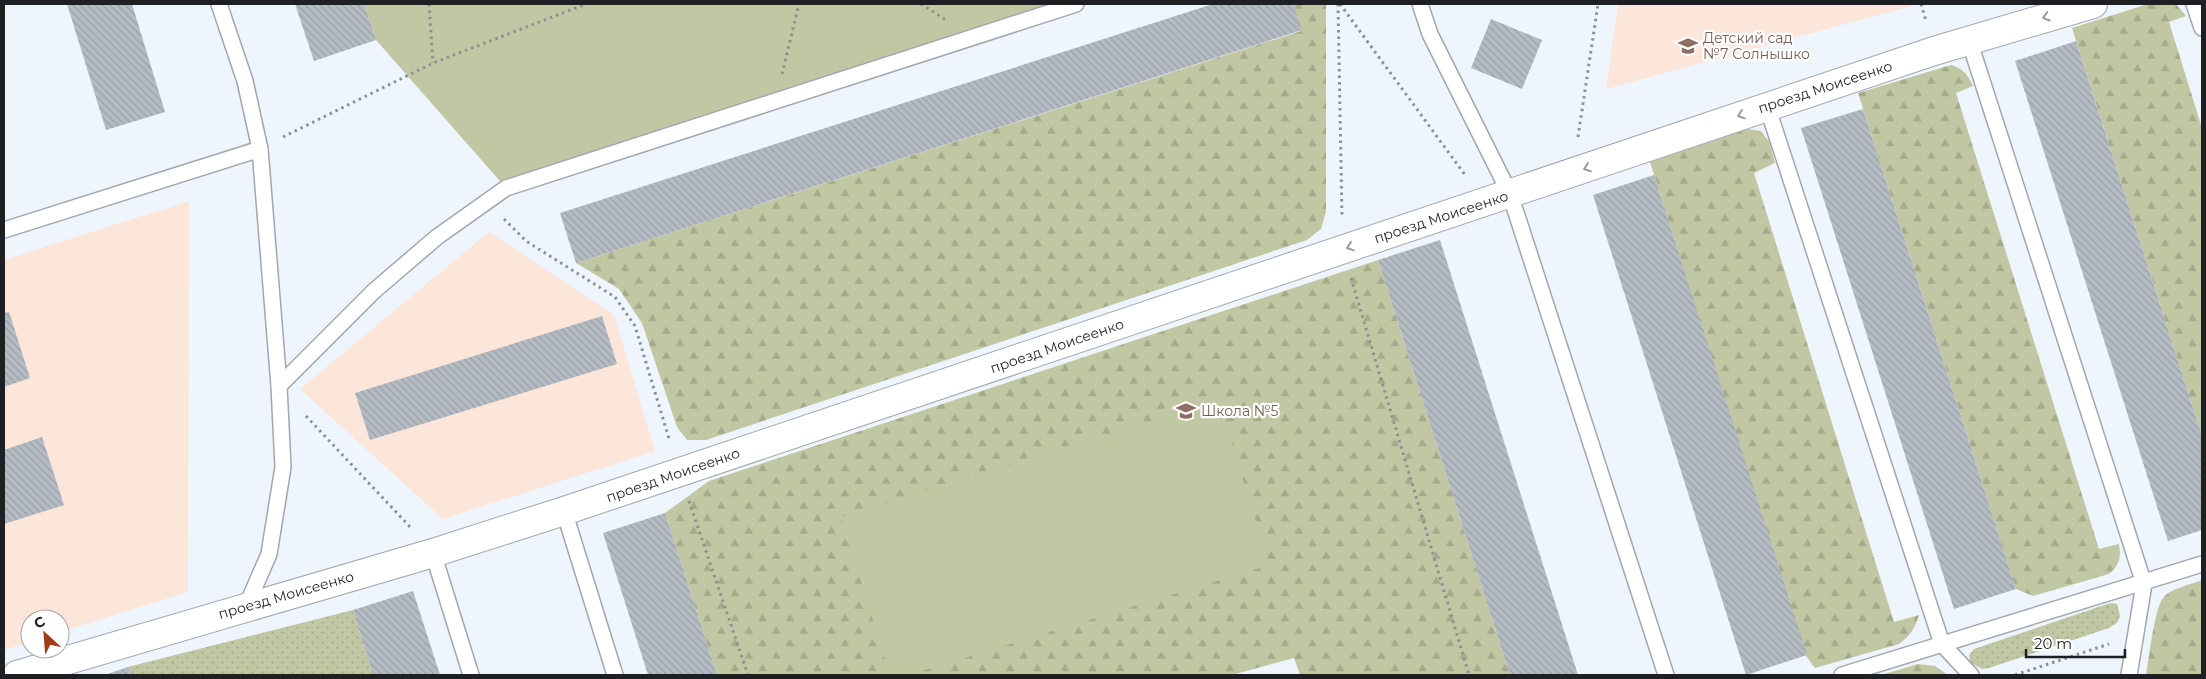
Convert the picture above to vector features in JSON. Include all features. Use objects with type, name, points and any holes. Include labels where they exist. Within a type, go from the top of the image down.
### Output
[{"type":"street","name":"проезд Моисеенко","points":[[28,674],[246,606],[433,553],[564,511],[1767,106],[1969,40],[2092,4]]},
{"type":"lane","points":[[219,4],[245,81],[260,149],[279,386],[283,467],[269,554],[246,606]]},
{"type":"lane","points":[[279,386],[374,291],[437,237],[506,188],[1076,4]]},
{"type":"lane","points":[[1420,4],[1430,34],[1497,198],[1666,675]]},
{"type":"lane","points":[[2194,4],[2202,28]]},
{"type":"lane","points":[[1969,40],[2144,584],[2128,675]]},
{"type":"lane","points":[[1767,106],[1942,644],[1971,675]]},
{"type":"lane","points":[[4,230],[260,149]]},
{"type":"lane","points":[[564,511],[616,675]]},
{"type":"lane","points":[[433,553],[470,675]]},
{"type":"lane","points":[[1842,675],[2144,584],[2202,564]]},
{"type":"path","points":[[430,4],[433,63]]},
{"type":"path","points":[[260,149],[433,63],[586,4]]},
{"type":"path","points":[[776,100],[798,4]]},
{"type":"path","points":[[1339,4],[1497,198]]},
{"type":"path","points":[[1339,4],[1343,250],[1469,675]]},
{"type":"path","points":[[1572,173],[1598,4]]},
{"type":"path","points":[[492,198],[507,224],[526,241],[615,297],[635,326],[679,473],[748,675]]},
{"type":"path","points":[[279,386],[433,553]]},
{"type":"path","points":[[2015,675],[2135,635]]},
{"type":"shaded area","name":"Детский сад №7 Солнышко","points":[[1618,4],[1919,4],[1606,89]]},
{"type":"shaded area","points":[[189,201],[188,592],[70,629],[70,609],[20,609],[20,645],[4,650],[4,260]]},
{"type":"shaded area","points":[[489,232],[614,315],[655,451],[443,519],[300,389]]},
{"type":"green space","points":[[364,4],[1076,4],[506,188],[376,40]]},
{"type":"green space","points":[[1293,4],[1326,4],[1326,212],[1321,229],[1307,240],[706,440],[687,440],[677,427],[642,323],[619,289],[576,263],[1301,31]]},
{"type":"green space","points":[[2148,4],[2176,4],[2186,16],[2169,22],[2202,128],[2202,436],[2072,28]]},
{"type":"green space","points":[[1951,65],[1965,73],[1973,86],[1956,93],[2099,549],[2119,544],[2119,560],[2109,574],[2033,596],[2016,589],[1858,93]]},
{"type":"green space","points":[[1748,129],[1761,131],[1770,143],[1775,163],[1754,173],[1894,622],[1919,615],[1912,631],[1899,644],[1815,668],[1806,656],[1650,162]]},
{"type":"green space","name":"Школа №5","points":[[1378,260],[1510,675],[1300,675],[1294,658],[1232,675],[717,675],[665,513],[709,481]]},
{"type":"green space","points":[[1219,401],[1269,565],[909,675],[890,675],[841,517]]},
{"type":"green space","points":[[2202,580],[2202,675],[2146,675],[2154,623],[2163,598],[2176,589]]},
{"type":"green space","points":[[2110,603],[2117,604],[2120,616],[2117,623],[2109,628],[1989,668],[1982,669],[1970,662],[1969,655],[1974,649]]},
{"type":"green space","points":[[353,610],[373,675],[131,675],[128,667]]},
{"type":"green space","points":[[1918,664],[1935,666],[1948,675],[1881,675]]},
{"type":"building","points":[[67,4],[132,4],[165,112],[106,130]]},
{"type":"building","points":[[295,4],[364,4],[376,40],[314,61]]},
{"type":"building","points":[[1213,4],[1293,4],[1302,30],[576,263],[560,213]]},
{"type":"building","points":[[1491,19],[1542,40],[1522,89],[1471,68]]},
{"type":"building","points":[[2076,41],[2202,436],[2202,530],[2168,541],[2015,61]]},
{"type":"building","points":[[1863,109],[2016,589],[1954,609],[1801,128]]},
{"type":"building","points":[[1654,175],[1807,655],[1746,675],[1593,195]]},
{"type":"building","points":[[1440,240],[1578,675],[1510,675],[1378,260]]},
{"type":"building","points":[[9,312],[30,378],[4,387],[4,313]]},
{"type":"building","points":[[602,316],[617,364],[370,440],[355,393]]},
{"type":"building","points":[[42,437],[64,505],[4,524],[4,450]]},
{"type":"building","points":[[665,513],[717,675],[648,675],[603,533]]},
{"type":"building","points":[[413,591],[440,675],[373,675],[353,610]]},
{"type":"building","points":[[128,667],[131,675],[105,675]]},
{"type":"place","name":"Детский сад №7 Солнышко","points":[[1688,46]]},
{"type":"place","name":"Школа №5","points":[[1186,411]]}]
